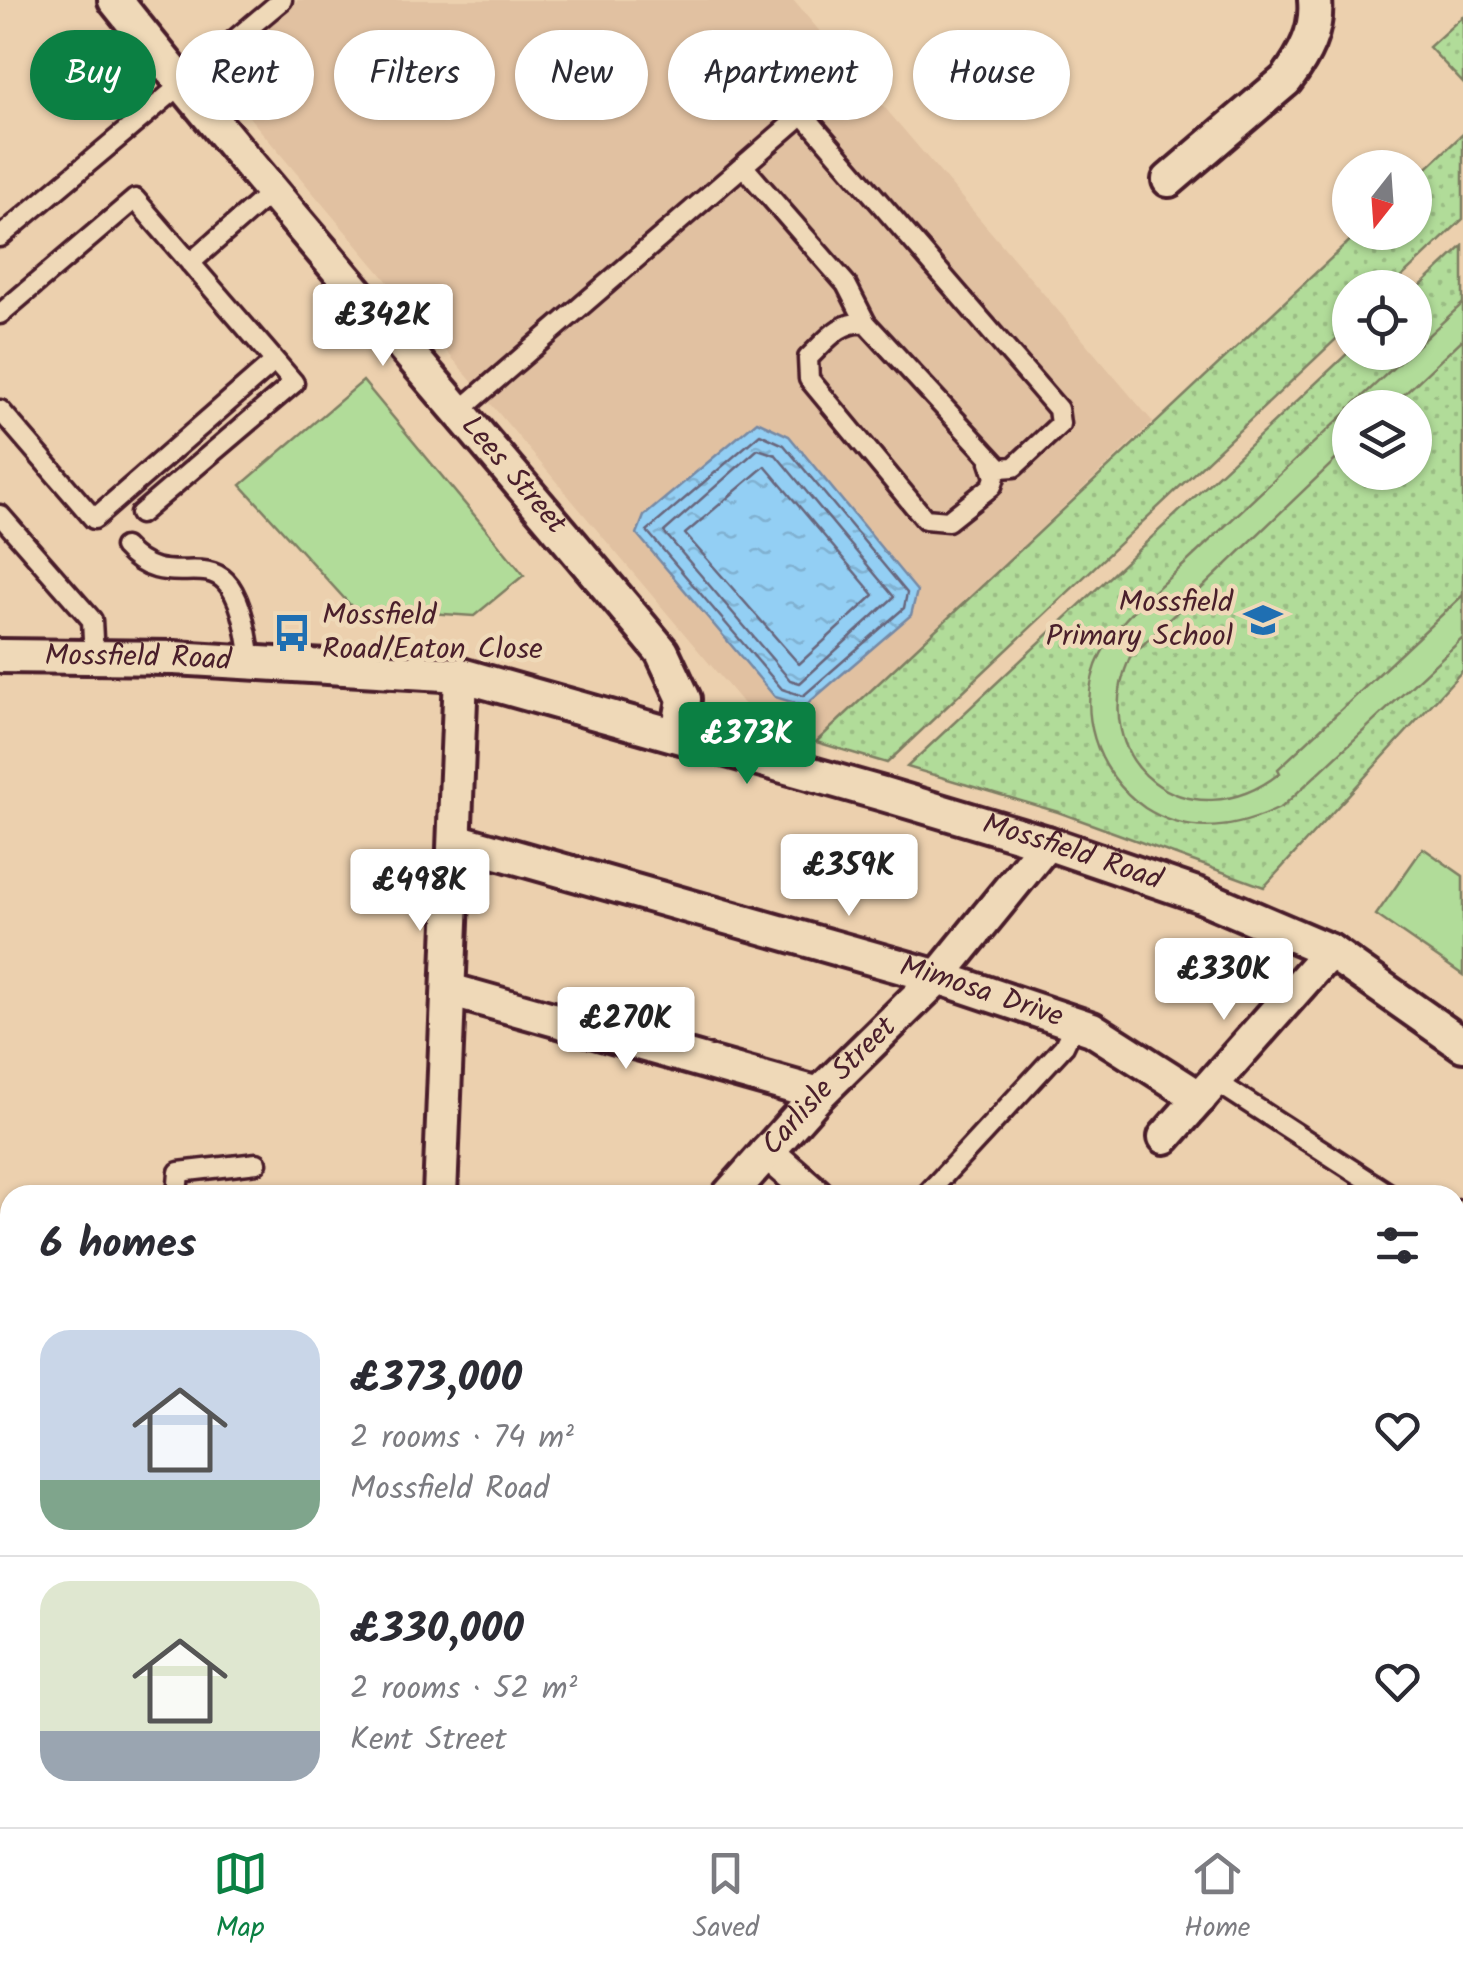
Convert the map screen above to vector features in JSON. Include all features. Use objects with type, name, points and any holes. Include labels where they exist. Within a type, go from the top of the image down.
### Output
[{"type":"street","name":"Lees Street","points":[[115,0],[176,76]]},
{"type":"street","points":[[1169,180],[1286,80],[1302,60],[1312,34],[1315,0]]},
{"type":"street","name":"Lees Street","points":[[210,120],[269,194],[461,410],[662,652],[684,698],[678,734]]},
{"type":"street","name":"Mossfield Road","points":[[0,656],[251,662],[461,676],[678,734],[1048,843],[1199,896],[1330,951],[1463,1045]]},
{"type":"street","points":[[440,1185],[461,676]]},
{"type":"street","name":"Mimosa Drive","points":[[455,840],[938,977],[1092,1029],[1208,1089]]},
{"type":"street","name":"Carlisle Street","points":[[738,1185],[819,1094],[938,977],[1048,843]]},
{"type":"street","points":[[1166,1137],[1330,951]]},
{"type":"street","points":[[450,990],[819,1094]]},
{"type":"street","points":[[767,1152],[805,1185]]},
{"type":"lane","points":[[246,30],[282,0]]},
{"type":"lane","points":[[0,237],[176,89]]},
{"type":"lane","points":[[461,410],[803,114],[1058,410],[1055,432],[1014,467],[1007,469],[990,462]]},
{"type":"lane","points":[[743,166],[846,284],[866,323],[990,462],[995,477],[992,486],[948,520],[926,519],[809,379],[808,358],[846,323],[866,323]]},
{"type":"lane","points":[[190,263],[269,194]]},
{"type":"lane","points":[[0,314],[135,199],[294,383],[140,514]]},
{"type":"lane","points":[[0,410],[94,520],[275,361]]},
{"type":"lane","points":[[0,515],[92,620],[94,658]]},
{"type":"lane","points":[[124,547],[136,560],[158,569],[196,568],[223,578],[246,614],[251,662]]},
{"type":"lane","points":[[935,1185],[1064,1046],[1075,1023]]},
{"type":"lane","points":[[1208,1089],[1374,1185]]},
{"type":"lane","points":[[178,1185],[179,1172],[257,1163]]},
{"type":"shaded area","points":[[298,0],[793,0],[819,30],[668,30],[668,120],[893,117],[1153,422],[816,742],[762,726],[252,120],[314,120],[314,30],[263,30]]},
{"type":"green space","points":[[1463,16],[1463,83],[1429,47]]},
{"type":"green space","points":[[1463,134],[1463,219],[1432,248],[1432,163]]},
{"type":"green space","name":"Mossfield Primary School","points":[[1463,246],[1463,670],[1264,887],[1058,812],[907,767],[1332,368],[1432,370],[1432,275]]},
{"type":"green space","points":[[1340,250],[1430,250],[1409,270],[1332,270],[1332,343],[887,763],[816,742]]},
{"type":"green space","points":[[1463,303],[1463,339],[1432,368],[1432,332]]},
{"type":"green space","points":[[1391,370],[1430,370],[1409,390],[1369,390]]},
{"type":"green space","points":[[363,381],[524,575],[474,616],[353,608],[241,485]]},
{"type":"green space","points":[[1332,426],[1332,463],[1130,657],[1119,696],[1121,730],[1133,759],[1154,782],[1181,796],[1212,800],[1246,793],[1280,773],[1278,769],[1463,595],[1463,638],[1282,807],[1231,825],[1179,823],[1145,808],[1114,777],[1094,738],[1090,696],[1093,675],[1109,640],[1141,603]]},
{"type":"green space","points":[[1423,848],[1463,876],[1463,975],[1376,915]]},
{"type":"water","points":[[757,421],[789,436],[917,591],[911,615],[805,706],[775,697],[637,534],[644,516]]},
{"type":"place","name":"Mossfield Primary School","points":[[1263,620]]},
{"type":"place","name":"Mossfield Road/Eaton Close","points":[[292,633]]}]
